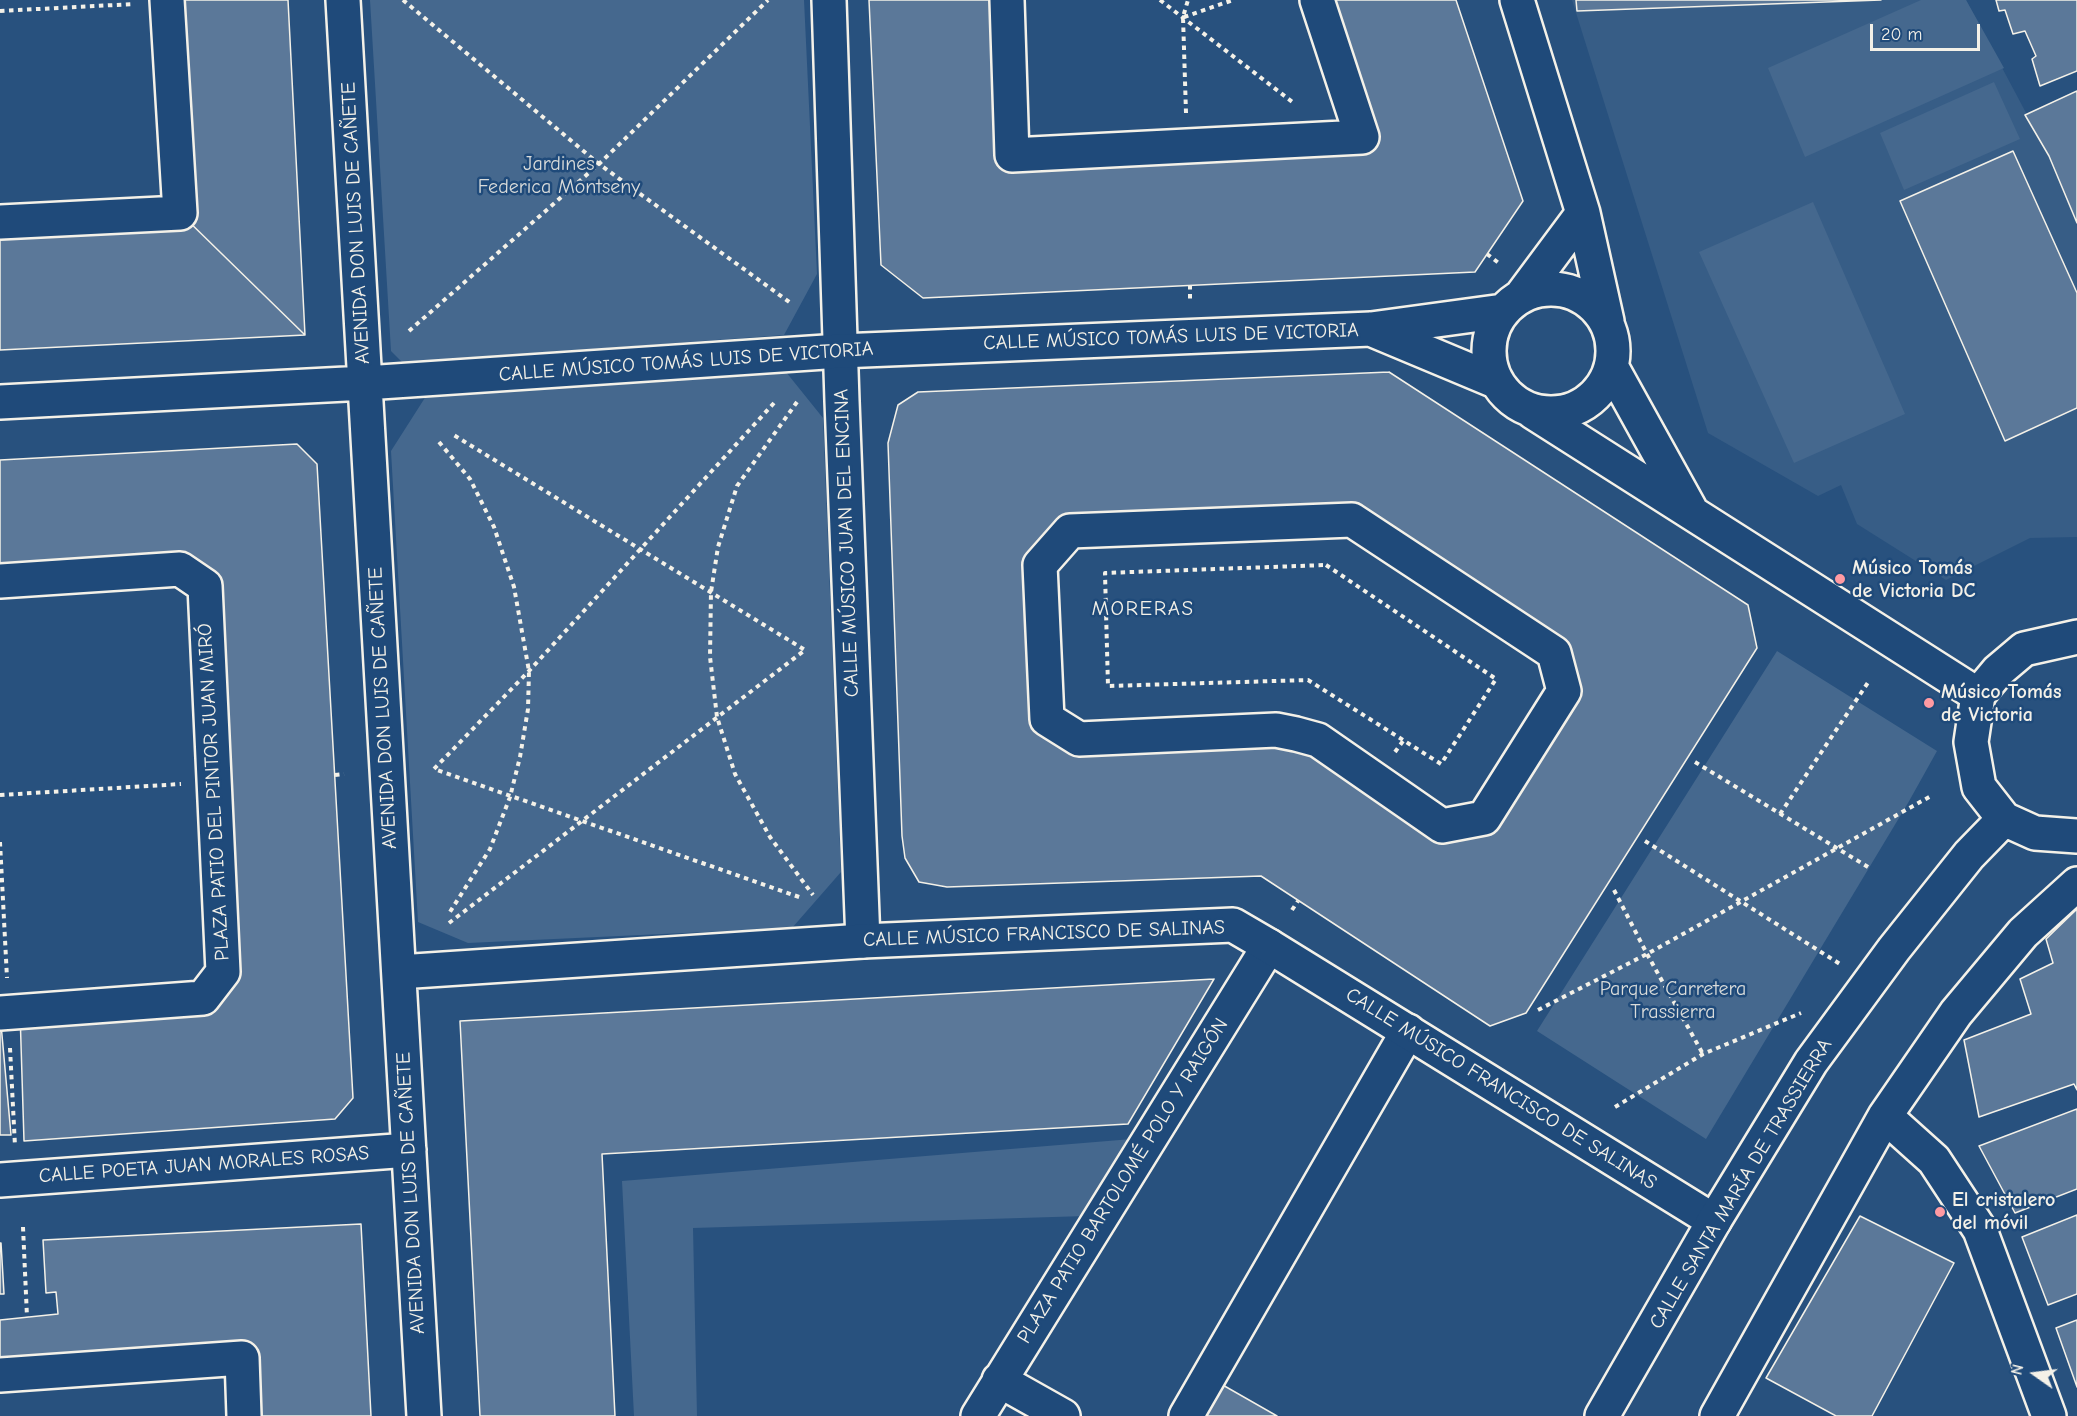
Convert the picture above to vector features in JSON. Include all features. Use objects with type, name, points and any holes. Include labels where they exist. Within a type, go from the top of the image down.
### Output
[{"type":"street","name":"AVENIDA DON LUIS DE CAÑETE","points":[[343,0],[424,1416]]},
{"type":"street","name":"CALLE MÚSICO JUAN DEL ENCINA","points":[[829,0],[863,941]]},
{"type":"street","points":[[1007,0],[1012,155],[1362,137],[1317,0]]},
{"type":"street","points":[[1517,0],[1582,213],[1614,344],[1612,368],[1601,391],[1582,407],[1558,414],[1533,412]]},
{"type":"street","points":[[0,222],[180,213],[167,1]]},
{"type":"street","points":[[1582,213],[1510,292],[1491,333],[1488,357],[1495,381],[1511,401],[1533,412],[1978,695]]},
{"type":"street","points":[[1510,292],[1546,288],[1569,291],[1591,302],[1607,321]]},
{"type":"street","name":"CALLE MÚSICO TOMÁS LUIS DE VICTORIA","points":[[0,402],[365,383],[840,351],[1371,329],[1510,292]]},
{"type":"street","name":"CALLE MÚSICO TOMÁS LUIS DE VICTORIA","points":[[1371,329],[1495,381]]},
{"type":"street","points":[[1612,368],[1692,514]]},
{"type":"street","points":[[1352,520],[1554,653],[1564,692],[1484,818],[1442,826],[1318,740],[1276,730],[1079,739],[1047,719],[1041,565],[1070,531],[1352,520]]},
{"type":"street","name":"PLAZA PATIO DEL PINTOR JUAN MIRÓ","points":[[0,581],[180,569],[205,586],[223,972],[203,998],[0,1013]]},
{"type":"street","points":[[2077,637],[2024,649],[1998,671],[1978,695],[1971,742],[1979,787],[2004,819],[2035,833],[2077,836]]},
{"type":"street","name":"CALLE SANTA MARÍA DE TRASSIERRA","points":[[1602,1416],[1714,1221],[1810,1062],[1894,949],[1962,863],[2004,819]]},
{"type":"street","points":[[1717,1416],[1885,1116],[1956,1013],[2023,933],[2077,884]]},
{"type":"street","name":"CALLE MÚSICO FRANCISCO DE SALINAS","points":[[399,972],[863,941],[1233,925],[1714,1221]]},
{"type":"street","name":"PLAZA PATIO BARTOLOMÉ POLO Y RAIGÓN","points":[[978,1416],[1269,946]]},
{"type":"street","points":[[1186,1416],[1408,1031]]},
{"type":"street","points":[[1885,1116],[1934,1160],[1980,1230],[2049,1416]]},
{"type":"street","name":"CALLE POETA JUAN MORALES ROSAS","points":[[0,1179],[409,1150]]},
{"type":"street","points":[[0,1375],[242,1358],[244,1416]]},
{"type":"street","points":[[999,1380],[1063,1416]]},
{"type":"path","points":[[403,0],[599,164],[792,304]]},
{"type":"path","points":[[409,331],[599,164],[768,0]]},
{"type":"path","points":[[1160,0],[1341,138]]},
{"type":"path","points":[[1187,146],[1183,17],[1188,0]]},
{"type":"path","points":[[1183,17],[1233,0]]},
{"type":"path","points":[[0,11],[167,1]]},
{"type":"path","points":[[1486,254],[1510,292]]},
{"type":"path","points":[[1190,285],[1190,307]]},
{"type":"path","points":[[797,402],[737,486],[718,547],[711,592],[710,657],[717,717],[735,774],[770,837],[813,895]]},
{"type":"path","points":[[774,403],[529,671],[434,769],[802,898]]},
{"type":"path","points":[[450,923],[579,821],[805,650],[452,435]]},
{"type":"path","points":[[439,442],[470,479],[494,527],[514,587],[529,671],[528,709],[510,797],[490,849],[448,915]]},
{"type":"path","points":[[1326,565],[1496,679],[1441,764],[1403,741],[1308,680],[1108,686],[1105,573],[1326,565]]},
{"type":"path","points":[[1780,814],[1869,681]]},
{"type":"path","points":[[1695,762],[1868,867]]},
{"type":"path","points":[[335,775],[344,774]]},
{"type":"path","points":[[0,795],[214,782]]},
{"type":"path","points":[[1538,1010],[1647,954],[1931,796]]},
{"type":"path","points":[[1645,841],[1843,966]]},
{"type":"path","points":[[1614,890],[1703,1054]]},
{"type":"path","points":[[1292,910],[1298,901]]},
{"type":"path","points":[[1615,1107],[1703,1054],[1808,1010]]},
{"type":"path","points":[[22,1227],[27,1317]]},
{"type":"shaded area","points":[[1572,0],[1966,0],[2049,156],[2077,223],[2077,537],[2030,538],[1946,580],[1857,524],[1841,485],[1818,496],[1708,433]]},
{"type":"green space","name":"Jardines Federica Montseny","points":[[370,0],[804,0],[817,274],[784,335],[403,363],[391,351]]},
{"type":"green space","points":[[1921,0],[1966,0],[2004,68],[1805,157],[1768,68]]},
{"type":"green space","points":[[1994,82],[2020,139],[1904,190],[1880,133]]},
{"type":"green space","points":[[1813,202],[1905,414],[1794,463],[1699,252]]},
{"type":"green space","points":[[786,372],[823,418],[841,872],[792,928],[468,943],[418,922],[391,451],[428,393]]},
{"type":"green space","name":"Parque Carretera Trassierra","points":[[1777,651],[1937,751],[1706,1139],[1537,1031]]},
{"type":"green space","points":[[1132,1139],[1086,1216],[693,1228],[697,1416],[634,1416],[622,1181]]},
{"type":"building","points":[[167,0],[288,0],[305,335],[180,213]]},
{"type":"building","points":[[869,0],[1007,0],[1012,155],[1362,137],[1317,0],[1456,0],[1523,201],[1475,272],[923,298],[881,265]]},
{"type":"building","points":[[1576,0],[1881,0],[1577,11]]},
{"type":"building","points":[[1996,0],[2077,0],[2077,71],[2040,86],[2032,59],[2036,56],[2025,31],[2013,34],[2005,10],[1999,11]]},
{"type":"building","points":[[2077,91],[2077,223],[2049,156],[2025,115]]},
{"type":"building","points":[[2013,151],[2077,293],[2077,408],[2005,441],[1900,201]]},
{"type":"building","points":[[180,213],[305,335],[0,350],[0,222]]},
{"type":"building","points":[[1389,372],[1748,605],[1757,648],[1526,1013],[1490,1026],[1261,876],[947,887],[919,882],[905,858],[902,836],[888,443],[898,405],[918,392]],"holes":[[[1352,520],[1554,653],[1564,691],[1484,818],[1442,826],[1318,740],[1079,739],[1047,719],[1040,565],[1070,531]]]},
{"type":"building","points":[[297,444],[317,464],[353,1098],[335,1119],[24,1141],[20,1012],[203,998],[223,972],[205,586],[0,581],[0,460]]},
{"type":"building","points":[[2077,909],[2077,1090],[2074,1084],[1979,1117],[1964,1040],[2031,1014],[2020,979],[2053,963],[2046,939]]},
{"type":"building","points":[[1214,979],[1128,1124],[602,1154],[615,1416],[480,1416],[460,1021]]},
{"type":"building","points":[[0,1013],[11,1135],[0,1135]]},
{"type":"building","points":[[2077,1109],[2077,1189],[2015,1213],[1979,1146]]},
{"type":"building","points":[[2077,1215],[2077,1294],[2048,1305],[2022,1237]]},
{"type":"building","points":[[1860,1216],[1954,1263],[1872,1416],[1836,1416],[1766,1378]]},
{"type":"building","points":[[361,1224],[371,1416],[244,1416],[242,1358],[0,1375],[0,1320],[58,1314],[56,1292],[46,1293],[43,1240]]},
{"type":"building","points":[[1,1243],[4,1294],[0,1294]]},
{"type":"building","points":[[2077,1320],[2077,1387],[2056,1328]]},
{"type":"building","points":[[1221,1384],[1277,1416],[1203,1416]]},
{"type":"place","name":"Músico Tomás de Victoria DC","points":[[1840,579]]},
{"type":"place","name":"Músico Tomás de Victoria","points":[[1929,703]]},
{"type":"place","name":"El cristalero del móvil","points":[[1940,1212]]},
{"type":"district","name":"MORERAS","points":[[1143,609]]}]
